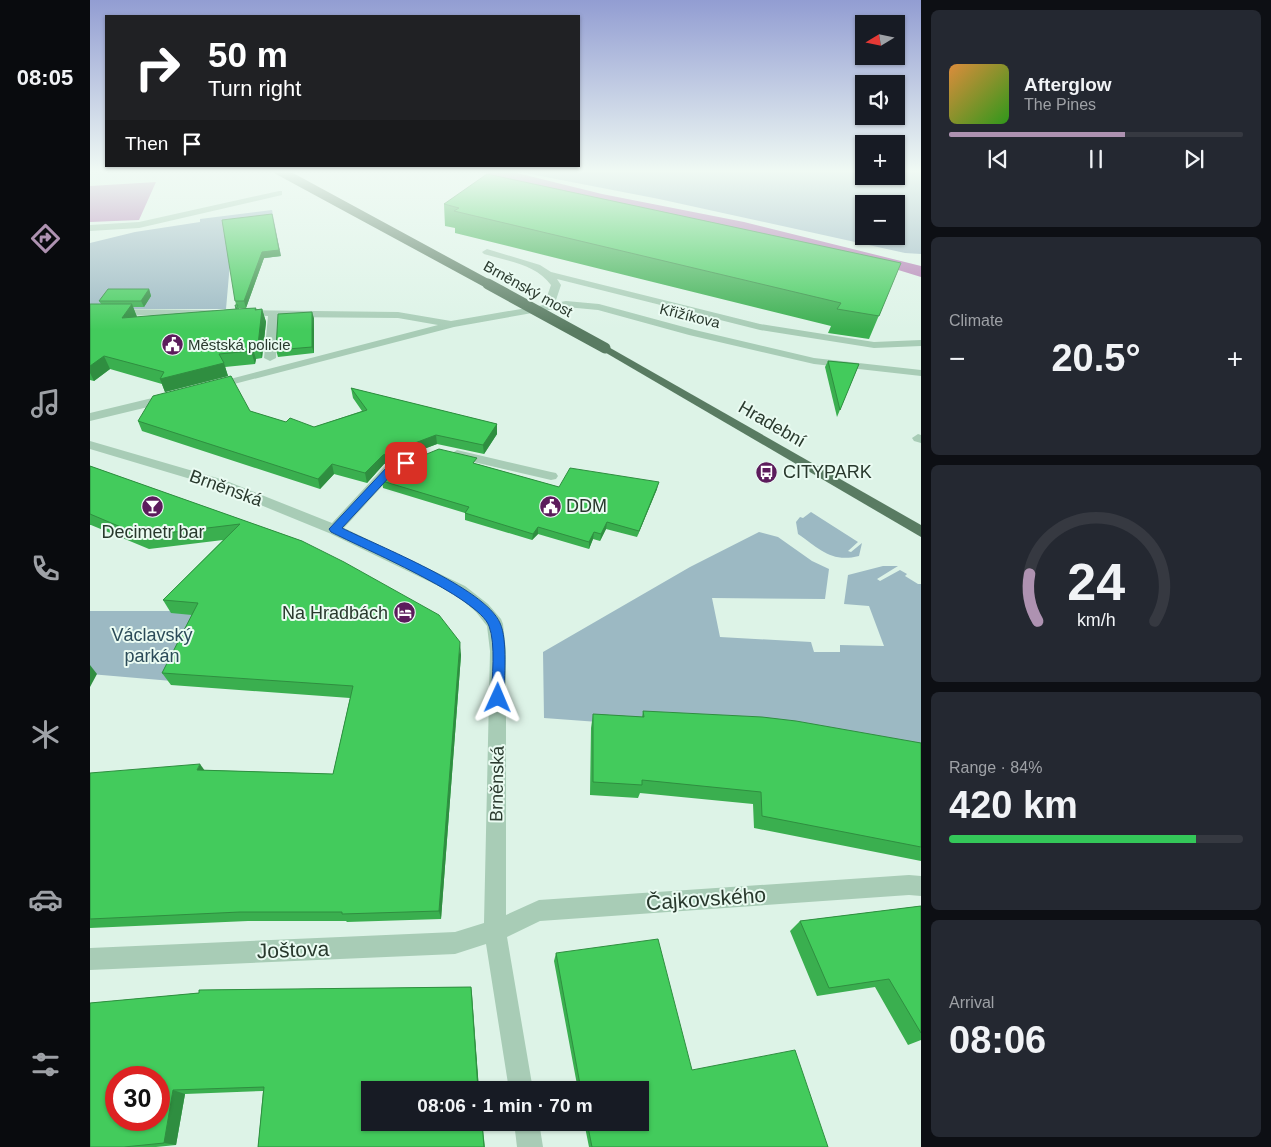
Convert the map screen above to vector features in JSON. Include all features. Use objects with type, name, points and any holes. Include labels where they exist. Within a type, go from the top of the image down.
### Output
[{"type":"main road","name":"Brněnský most","points":[[376,224],[605,348]]},
{"type":"main road","name":"Hradební","points":[[605,348],[921,532]]},
{"type":"street","points":[[90,228],[145,224]]},
{"type":"street","points":[[487,252],[537,267],[548,274],[760,327],[874,345],[921,343]]},
{"type":"street","points":[[548,274],[556,285],[548,307]]},
{"type":"street","name":"Křižíkova","points":[[200,390],[453,324],[566,304],[599,307],[692,334],[814,360],[921,373]]},
{"type":"street","name":"Křižíkova","points":[[90,312],[398,315],[453,324]]},
{"type":"street","points":[[270,358],[273,313]]},
{"type":"street","points":[[90,417],[182,394]]},
{"type":"street","name":"Brněnská","points":[[90,444],[219,483],[334,529],[460,590],[482,608],[495,624],[498,651],[495,931],[520,1081]]},
{"type":"street","points":[[448,452],[551,476]]},
{"type":"street","points":[[334,529],[390,470],[422,456]]},
{"type":"street","name":"Čajkovského","points":[[495,931],[540,911],[915,885]]},
{"type":"street","name":"Joštova","points":[[90,959],[455,943],[495,931]]},
{"type":"street","points":[[527,1131],[530,1147]]},
{"type":"green space","points":[[190,224],[275,224],[281,256],[230,263],[226,309],[90,309],[90,243],[135,232]]},
{"type":"green space","points":[[771,224],[855,224],[855,242]]},
{"type":"green space","points":[[905,224],[921,224],[921,254],[905,253],[869,245],[905,245]]},
{"type":"green space","points":[[811,512],[858,542],[848,551],[851,552],[862,543],[859,556],[841,558],[833,556],[798,534],[796,522],[800,517],[803,518]]},
{"type":"green space","points":[[759,532],[778,537],[812,561],[829,569],[825,599],[712,598],[720,637],[811,642],[814,652],[840,652],[840,645],[884,646],[869,606],[844,604],[848,575],[883,566],[898,566],[877,579],[880,581],[900,570],[907,574],[905,576],[921,584],[921,759],[639,725],[544,718],[543,652],[690,567]]},
{"type":"green space","name":"Václavský parkán","points":[[90,611],[173,611],[202,616],[172,681],[90,674]]},
{"type":"shaded area","points":[[704,224],[750,224],[921,266],[921,277],[853,256]]},
{"type":"building","points":[[223,224],[274,224],[279,250],[262,252],[244,301],[235,301]]},
{"type":"building","points":[[507,224],[717,224],[901,263],[879,316],[837,309],[841,303]]},
{"type":"building","points":[[108,289],[149,289],[141,301],[99,301]]},
{"type":"building","points":[[90,304],[132,304],[122,318],[236,309],[262,309],[258,345],[252,346],[251,351],[219,354],[224,363],[160,379],[164,372],[104,356],[90,366]]},
{"type":"building","points":[[312,312],[312,347],[276,350],[278,314]]},
{"type":"building","points":[[828,361],[859,364],[840,410]]},
{"type":"building","points":[[231,376],[250,411],[286,422],[290,418],[314,427],[367,410],[351,388],[497,424],[483,445],[436,435],[383,455],[365,473],[332,464],[318,479],[138,421],[153,396]]},
{"type":"building","name":"DDM","points":[[439,449],[477,458],[473,463],[559,487],[570,468],[659,482],[639,531],[607,522],[601,534],[594,532],[589,542],[538,527],[533,534],[465,513],[469,507],[382,481],[395,467]]},
{"type":"building","points":[[90,466],[302,541],[439,615],[460,642],[439,911],[342,914],[342,912],[240,912],[90,919],[90,773],[200,764],[197,770],[333,774],[353,686],[162,673],[198,603],[163,600],[240,524],[142,536],[90,514]]},
{"type":"building","points":[[643,711],[762,717],[796,721],[921,743],[921,847],[762,816],[761,792],[642,780],[642,785],[593,782],[593,714],[644,717]]},
{"type":"building","points":[[921,906],[921,1033],[889,979],[829,988],[800,921]]},
{"type":"building","points":[[658,939],[692,1070],[795,1050],[828,1147],[592,1147],[589,1131],[649,1131],[649,1081],[579,1081],[556,953]]},
{"type":"building","points":[[471,987],[477,1081],[361,1081],[361,1131],[483,1131],[484,1147],[258,1147],[264,1087],[173,1090],[170,1108],[170,1066],[105,1066],[105,1131],[166,1131],[164,1143],[124,1147],[90,1147],[90,1003],[199,993],[199,990]]},
{"type":"place","name":"Městská policie","points":[[172,345]]},
{"type":"place","name":"CITYPARK","points":[[767,472]]},
{"type":"place","name":"DDM","points":[[550,506]]},
{"type":"place","name":"Decimetr bar","points":[[153,507]]},
{"type":"place","name":"Na Hradbách","points":[[404,613]]},
{"type":"route","points":[[406,463],[390,470],[334,529],[460,590],[482,608],[495,624],[498,651],[498,698]]}]
